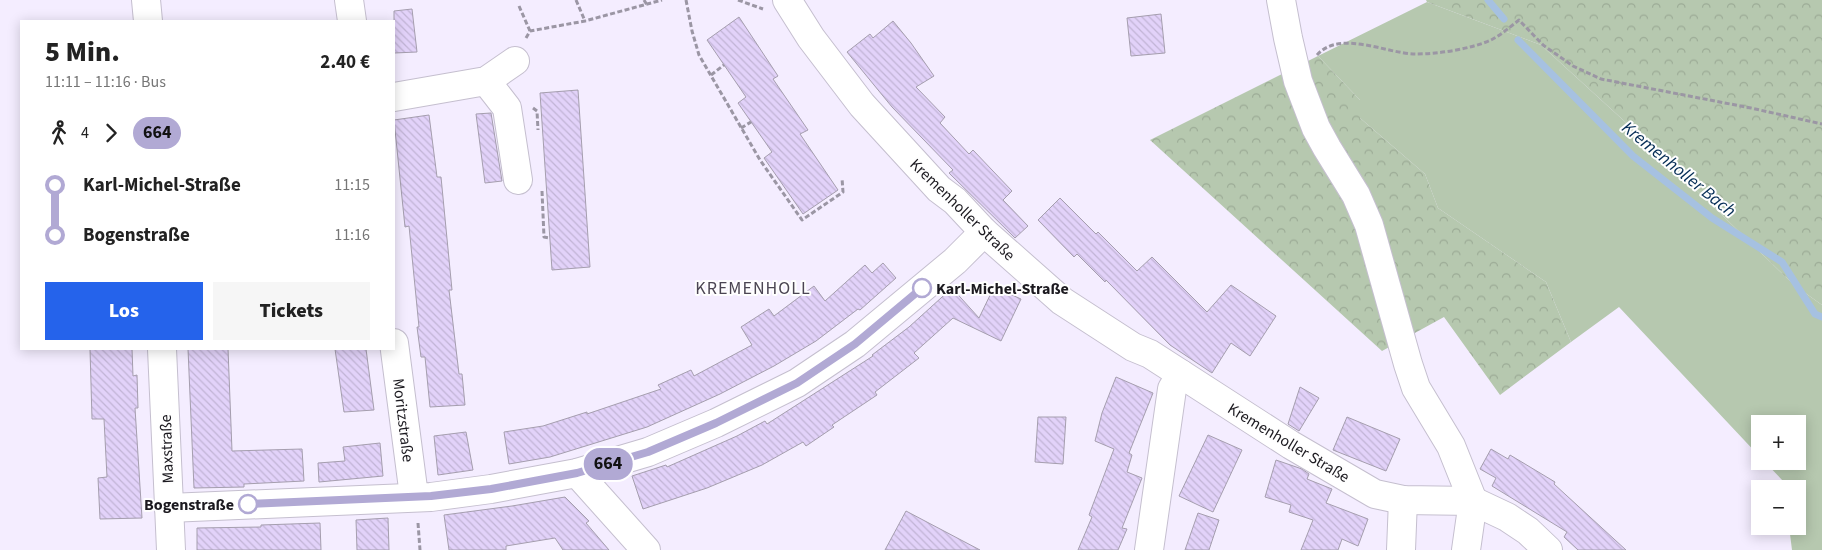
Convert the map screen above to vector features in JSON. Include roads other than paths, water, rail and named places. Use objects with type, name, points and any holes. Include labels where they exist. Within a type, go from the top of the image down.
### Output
[{"type":"street","points":[[146,0],[148,20]]},
{"type":"street","points":[[349,0],[352,20]]},
{"type":"street","name":"Kremenholler Straße","points":[[787,0],[811,38],[862,106],[939,189],[955,201],[984,232],[1062,301],[1133,347],[1150,354],[1291,445],[1375,494],[1403,500]]},
{"type":"street","points":[[1282,0],[1298,82],[1320,135],[1356,195],[1369,225],[1416,388],[1451,446],[1472,501],[1466,550]]},
{"type":"street","points":[[395,97],[486,80],[516,61]]},
{"type":"street","points":[[486,80],[507,108],[518,180]]},
{"type":"street","points":[[169,508],[431,496],[491,489],[577,473],[648,452],[716,423],[797,383],[855,344],[955,261],[984,232]]},
{"type":"street","name":"Maxstraße","points":[[162,350],[171,550]]},
{"type":"street","name":"Moritzstraße","points":[[395,350],[414,496]]},
{"type":"street","points":[[1149,550],[1172,390],[1180,374]]},
{"type":"street","points":[[577,473],[646,550]]},
{"type":"street","points":[[1401,550],[1403,500],[1472,501],[1507,517],[1528,531],[1548,550]]},
{"type":"waterway","name":"Kremenholler Bach","points":[[1488,0],[1504,19]]},
{"type":"waterway","name":"Kremenholler Bach","points":[[1518,40],[1633,156],[1712,218],[1782,262],[1815,314],[1822,317]]},
{"type":"place","name":"Karl-Michel-Straße","points":[[922,288]]},
{"type":"place","name":"Bogenstraße","points":[[248,504]]},
{"type":"district","name":"KREMENHOLL","points":[[753,288]]}]
